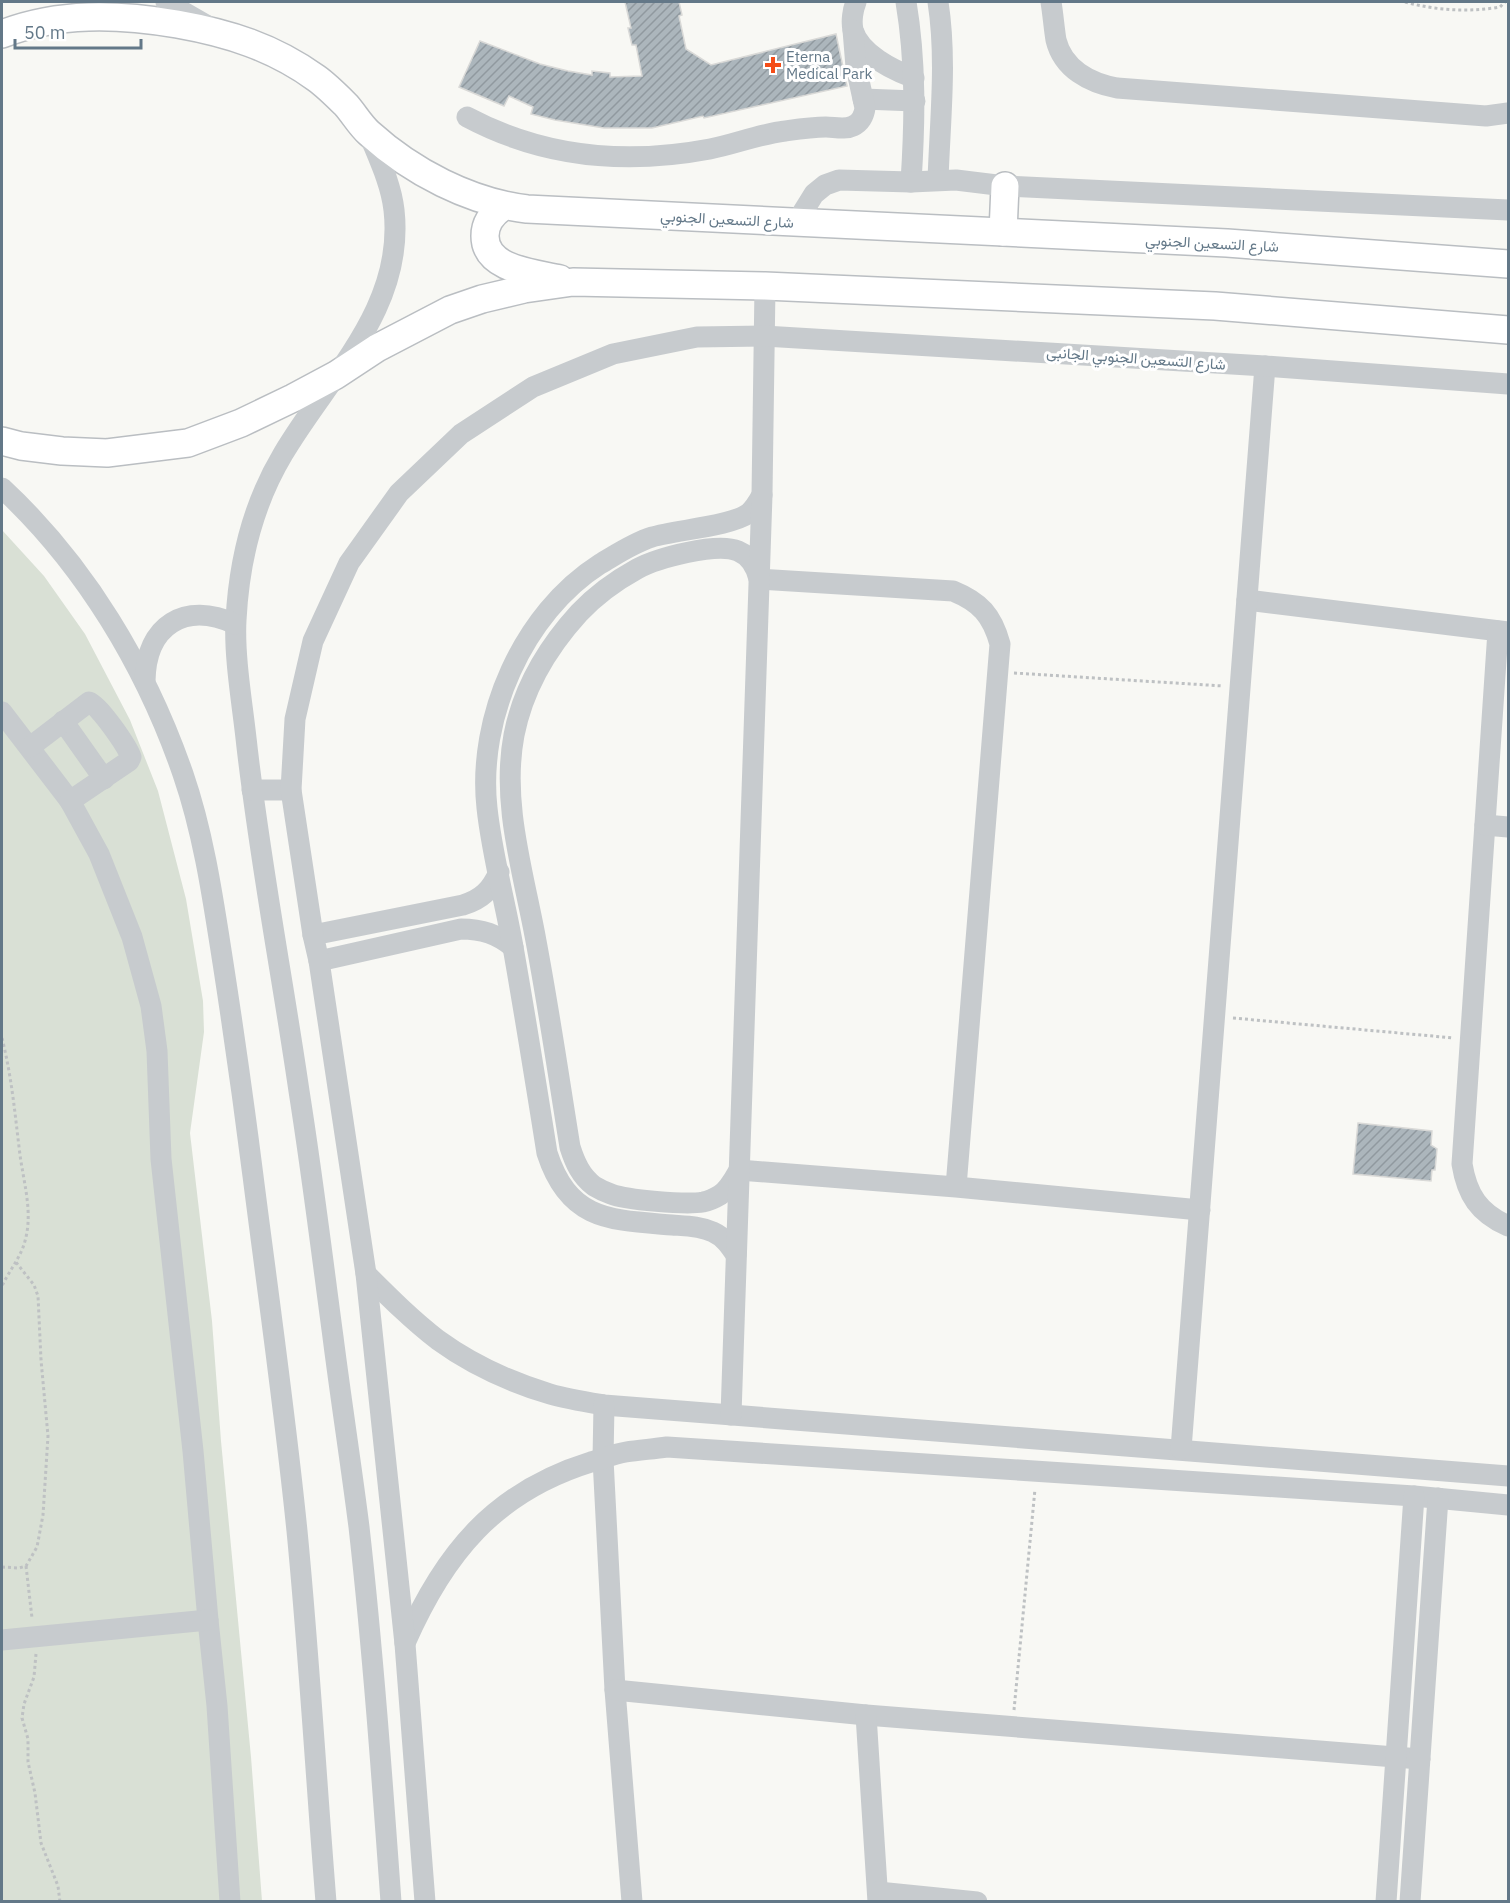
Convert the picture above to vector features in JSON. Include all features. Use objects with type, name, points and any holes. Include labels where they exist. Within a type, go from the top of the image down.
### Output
[{"type":"main road","name":"شارع التسعين الجنوبي","points":[[2,34],[45,22],[89,15],[124,16],[216,31],[252,43],[286,58],[317,79],[345,104],[368,132],[393,153],[427,174],[479,198],[504,206],[796,223],[1227,243],[1509,264]]},
{"type":"main road","points":[[1003,232],[1005,186]]},
{"type":"main road","points":[[504,206],[490,217],[484,234],[488,251],[493,258],[509,267],[573,282]]},
{"type":"main road","points":[[2,441],[62,452],[107,453],[188,443],[241,423],[336,375],[377,348],[450,310],[524,289],[573,282],[765,286],[1215,306],[1509,330]]},
{"type":"street","points":[[166,2],[216,31]]},
{"type":"street","points":[[467,117],[519,140],[559,151],[601,156],[654,156],[711,149],[781,131],[853,126],[864,114],[856,67],[853,30],[856,2]]},
{"type":"street","points":[[906,2],[915,101],[911,182]]},
{"type":"street","points":[[938,2],[943,65],[938,180]]},
{"type":"street","points":[[1051,2],[1056,41],[1063,56],[1073,69],[1086,79],[1101,85],[1486,116],[1509,113]]},
{"type":"street","points":[[853,30],[863,47],[881,62],[895,71],[914,78]]},
{"type":"street","points":[[912,49],[942,46]]},
{"type":"street","points":[[863,99],[915,101]]},
{"type":"street","points":[[368,132],[385,172],[394,206],[395,236],[392,266],[384,295],[371,322],[280,458],[258,507],[244,556],[235,624],[252,790],[300,1094],[358,1525],[382,1778],[391,1902]]},
{"type":"street","points":[[796,223],[814,194],[825,185],[839,180],[911,182],[938,180],[1005,186],[1509,210]]},
{"type":"street","points":[[731,1415],[762,495],[765,286]]},
{"type":"street","name":"شارع التسعين الجنوبي الجانبى","points":[[425,1902],[405,1644],[366,1274],[291,790],[295,719],[313,641],[349,563],[399,494],[461,434],[533,387],[613,354],[697,337],[764,336],[1265,366],[1509,384]]},
{"type":"street","points":[[1181,1449],[1265,366]]},
{"type":"street","points":[[2,488],[37,525],[89,590],[145,681],[173,747],[196,817],[213,899],[241,1083],[296,1527],[326,1902]]},
{"type":"street","points":[[736,1255],[727,1242],[715,1233],[701,1228],[621,1221],[601,1216],[582,1206],[565,1192],[553,1173],[547,1153],[487,808],[486,769],[491,730],[502,692],[518,657],[538,624],[564,594],[586,575],[627,548],[676,531],[737,520],[756,506],[762,495]]},
{"type":"street","points":[[739,1170],[731,1185],[718,1196],[703,1202],[687,1203],[625,1198],[609,1194],[584,1176],[575,1163],[570,1148],[537,942],[511,805],[510,770],[514,735],[524,700],[538,668],[557,638],[608,588],[638,569],[659,560],[681,554],[727,548],[736,550],[752,561],[759,579]]},
{"type":"street","points":[[759,579],[953,591],[979,605],[989,616],[996,630],[1000,644],[998,672],[956,1187]]},
{"type":"street","points":[[1247,600],[1503,631],[1485,825],[1462,1164],[1465,1181],[1472,1197],[1482,1210],[1509,1226]]},
{"type":"street","points":[[145,681],[147,654],[152,643],[168,626],[190,616],[201,615],[213,616],[235,624]]},
{"type":"street","points":[[30,747],[91,701],[98,708],[131,755],[129,761],[70,801]]},
{"type":"street","points":[[2,712],[70,801],[99,854],[132,937],[151,1006],[157,1052],[161,1159],[193,1450],[217,1706],[230,1902]]},
{"type":"street","points":[[63,721],[104,779]]},
{"type":"street","points":[[252,790],[291,790]]},
{"type":"street","points":[[1485,825],[1509,827]]},
{"type":"street","points":[[313,935],[469,903],[486,894],[494,884],[499,872]]},
{"type":"street","points":[[319,961],[461,929],[489,932],[502,938],[513,947]]},
{"type":"street","points":[[739,1170],[956,1187],[1200,1210]]},
{"type":"street","points":[[366,1274],[422,1327],[474,1363],[512,1381],[551,1395],[604,1405],[1509,1476]]},
{"type":"street","points":[[604,1405],[603,1459],[615,1690],[632,1902]]},
{"type":"street","points":[[1089,1475],[1091,1443]]},
{"type":"street","points":[[405,1644],[420,1609],[439,1576],[461,1546],[487,1520],[516,1497],[548,1478],[574,1467],[624,1452],[666,1447],[1414,1496],[1509,1505]]},
{"type":"street","points":[[1386,1902],[1414,1496]]},
{"type":"street","points":[[1410,1902],[1438,1498]]},
{"type":"street","points":[[2,1640],[208,1620]]},
{"type":"street","points":[[615,1690],[866,1715],[1420,1759]]},
{"type":"street","points":[[866,1715],[878,1897],[977,1902]]},
{"type":"path","points":[[1405,2],[1439,10],[1457,11],[1500,7],[1505,2]]},
{"type":"path","points":[[998,672],[1240,687]]},
{"type":"path","points":[[1215,1016],[1471,1040]]},
{"type":"path","points":[[2,1038],[16,1110],[22,1172],[27,1194],[28,1229],[24,1245],[2,1286]]},
{"type":"path","points":[[15,1262],[34,1285],[38,1296],[48,1436],[43,1515],[38,1547],[26,1566],[36,1663],[22,1718],[28,1739],[28,1762],[35,1792],[41,1843],[58,1886],[60,1902]]},
{"type":"path","points":[[1012,1726],[1037,1472]]},
{"type":"path","points":[[2,1567],[26,1566]]},
{"type":"shaded area","points":[[2,530],[44,576],[85,634],[130,720],[158,791],[186,899],[203,1001],[204,1032],[190,1133],[212,1321],[262,1901],[2,1901]]},
{"type":"building","name":"Eterna Medical Park","points":[[625,2],[679,2],[682,15],[679,16],[686,49],[711,65],[836,34],[847,86],[652,128],[604,128],[555,120],[531,114],[533,107],[509,96],[504,106],[459,87],[480,41],[540,64],[568,71],[592,75],[592,71],[610,73],[610,77],[642,76],[636,45],[632,45],[628,28],[631,28]]},
{"type":"building","points":[[1358,1123],[1432,1131],[1431,1145],[1437,1149],[1435,1170],[1432,1170],[1431,1181],[1353,1174]]},
{"type":"place","name":"Eterna Medical Park","points":[[773,65]]}]
